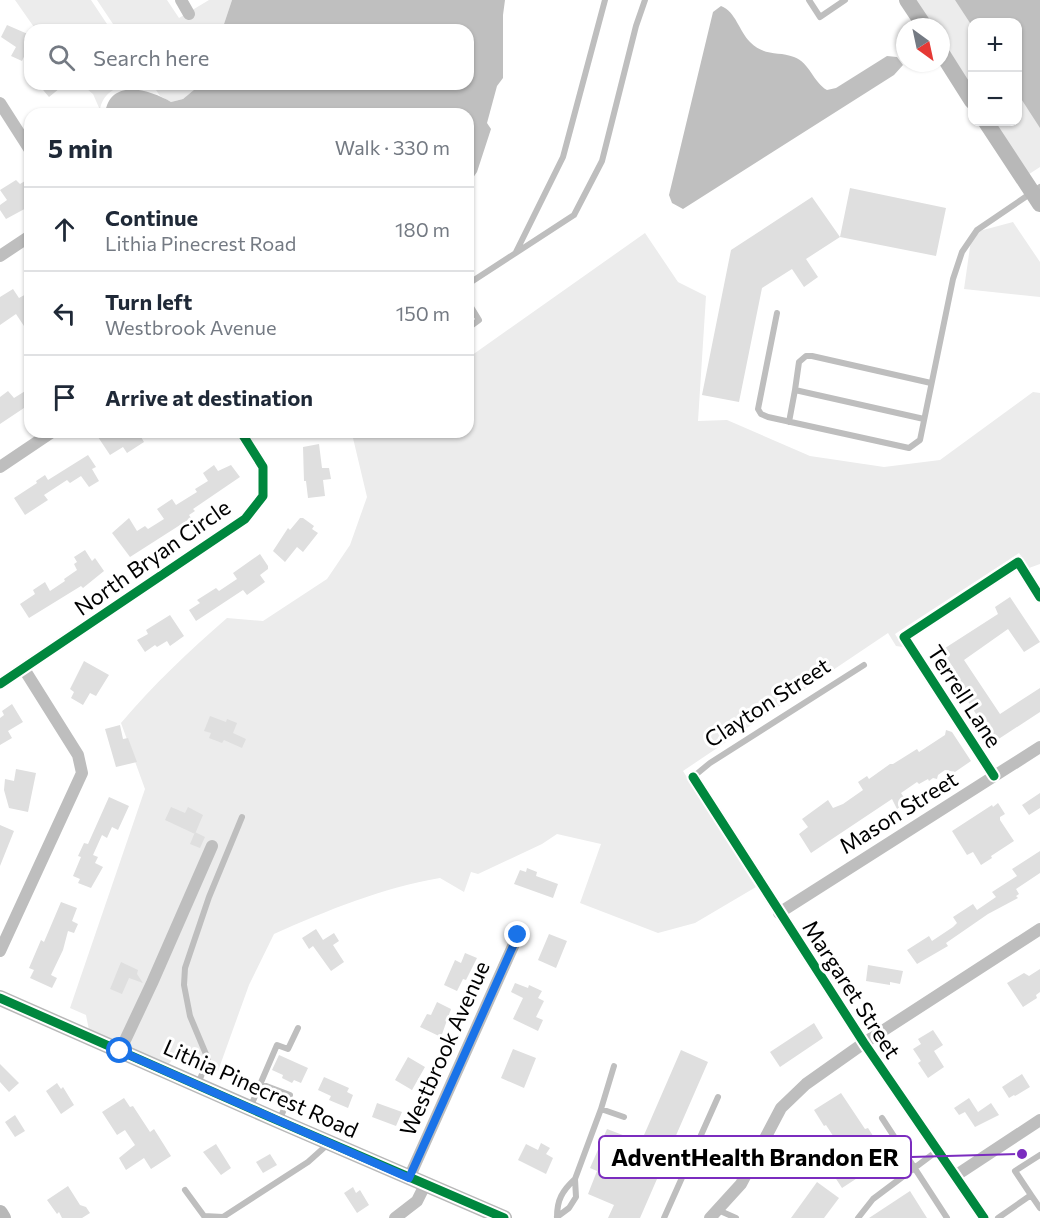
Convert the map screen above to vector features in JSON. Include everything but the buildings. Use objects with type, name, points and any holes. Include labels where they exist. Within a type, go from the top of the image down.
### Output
[{"type":"main road","points":[[907,0],[919,18]]},
{"type":"main road","points":[[950,66],[968,94]]},
{"type":"main road","points":[[989,126],[1037,194]]},
{"type":"main road","name":"Lithia Pinecrest Road","points":[[0,998],[504,1218]]},
{"type":"main road","points":[[0,1213],[3,1218]]},
{"type":"street","points":[[181,0],[189,14]]},
{"type":"street","points":[[0,103],[24,140]]},
{"type":"street","points":[[0,256],[24,240]]},
{"type":"street","points":[[0,466],[43,438]]},
{"type":"street","name":"North Bryan Circle","points":[[0,684],[245,519],[263,496],[263,467],[244,438]]},
{"type":"street","name":"Terrell Lane","points":[[994,776],[903,637],[1017,562],[1040,597]]},
{"type":"street","points":[[0,951],[81,773],[78,754],[24,669]]},
{"type":"street","name":"Mason Street","points":[[779,913],[1040,747]]},
{"type":"street","name":"Margaret Street","points":[[693,777],[864,1043],[984,1218]]},
{"type":"street","points":[[120,1051],[212,846]]},
{"type":"street","points":[[714,1214],[745,1177],[776,1116],[793,1095],[864,1043],[1040,929]]},
{"type":"street","name":"Westbrook Avenue","points":[[409,1178],[518,935]]},
{"type":"street","points":[[955,1176],[1040,1120]]},
{"type":"street","points":[[395,1218],[417,1201],[425,1185]]},
{"type":"lane","points":[[516,253],[563,157],[605,0]]},
{"type":"lane","points":[[474,280],[574,215],[602,161],[636,26],[645,0]]},
{"type":"lane","points":[[809,0],[820,17],[845,0]]},
{"type":"lane","points":[[777,313],[758,409],[761,414],[909,448],[920,440],[953,279],[962,252],[977,230],[1037,194]]},
{"type":"lane","points":[[474,311],[480,320],[474,324]]},
{"type":"lane","points":[[789,422],[800,362],[806,356],[931,383]]},
{"type":"lane","points":[[795,390],[924,419]]},
{"type":"lane","name":"Clayton Street","points":[[693,777],[864,665]]},
{"type":"lane","points":[[198,1085],[208,1059],[190,1016],[184,985],[185,968],[209,897],[242,817]]},
{"type":"lane","points":[[250,1109],[277,1045],[288,1049],[298,1028]]},
{"type":"lane","points":[[556,1218],[569,1208],[576,1197],[575,1179],[614,1066]]},
{"type":"lane","points":[[261,1084],[290,1095],[279,1121]]},
{"type":"lane","points":[[664,1218],[718,1097]]},
{"type":"lane","points":[[601,1109],[624,1117]]},
{"type":"lane","points":[[882,1118],[947,1218]]},
{"type":"lane","points":[[698,1139],[724,1153],[738,1165],[745,1177]]},
{"type":"lane","points":[[185,1190],[204,1216],[223,1217],[308,1162],[330,1143]]},
{"type":"lane","points":[[858,1218],[873,1199],[938,1151]]},
{"type":"lane","points":[[724,1153],[755,1157]]},
{"type":"lane","points":[[1040,1155],[1015,1171],[1040,1208]]},
{"type":"lane","points":[[556,1218],[557,1203],[565,1188],[575,1179]]},
{"type":"lane","points":[[998,1218],[1031,1196]]},
{"type":"lane","points":[[714,1214],[735,1218]]},
{"type":"shaded area","points":[[15,0],[91,0],[107,24],[32,24]]},
{"type":"shaded area","points":[[97,0],[167,0],[179,18],[209,0],[232,0],[224,24],[113,24]]},
{"type":"shaded area","points":[[232,0],[505,0],[503,78],[497,86],[487,123],[491,129],[477,172],[474,176],[474,108],[106,108],[114,95],[132,90],[153,94],[171,102],[183,99],[194,90],[474,90],[474,24],[224,24]]},
{"type":"shaded area","points":[[907,0],[1040,0],[1040,167],[1023,178],[989,126],[1022,126],[1022,18],[968,18],[968,95],[950,67],[950,18],[918,18]]},
{"type":"shaded area","points":[[955,0],[1040,0],[1040,128],[1022,100],[1022,18],[968,18],[968,20]]},
{"type":"shaded area","points":[[721,6],[726,9],[734,17],[746,38],[756,47],[799,60],[827,90],[836,88],[887,56],[896,57],[897,72],[683,209],[672,203],[669,195],[713,12]]},
{"type":"shaded area","points":[[88,90],[113,90],[104,99],[100,108]]},
{"type":"shaded area","points":[[156,90],[194,90],[183,99],[171,102],[160,96]]},
{"type":"shaded area","points":[[1013,222],[1040,262],[1040,297],[964,289],[972,233]]},
{"type":"shaded area","points":[[645,233],[678,282],[706,296],[698,421],[727,420],[810,456],[884,467],[940,460],[1033,392],[1040,393],[1040,564],[1029,568],[1019,553],[895,634],[903,647],[896,646],[888,633],[683,771],[756,887],[695,923],[658,933],[580,903],[601,844],[557,834],[542,844],[478,874],[471,872],[464,892],[440,878],[418,882],[356,901],[274,934],[249,985],[218,1071],[177,1054],[168,1065],[89,1030],[86,1015],[70,1008],[145,789],[121,723],[172,669],[227,618],[263,621],[327,579],[350,545],[367,497],[353,438],[474,438],[474,354]]},
{"type":"cycle path","points":[[0,684],[245,519],[263,496],[263,467],[245,438]]},
{"type":"cycle path","points":[[994,776],[904,637],[1018,562],[1040,597]]},
{"type":"cycle path","points":[[693,777],[864,1043],[984,1218]]},
{"type":"cycle path","points":[[0,998],[504,1218]]},
{"type":"place","name":"AdventHealth Brandon ER","points":[[1022,1154]]},
{"type":"route","points":[[120,1051],[409,1178],[518,935]]}]
